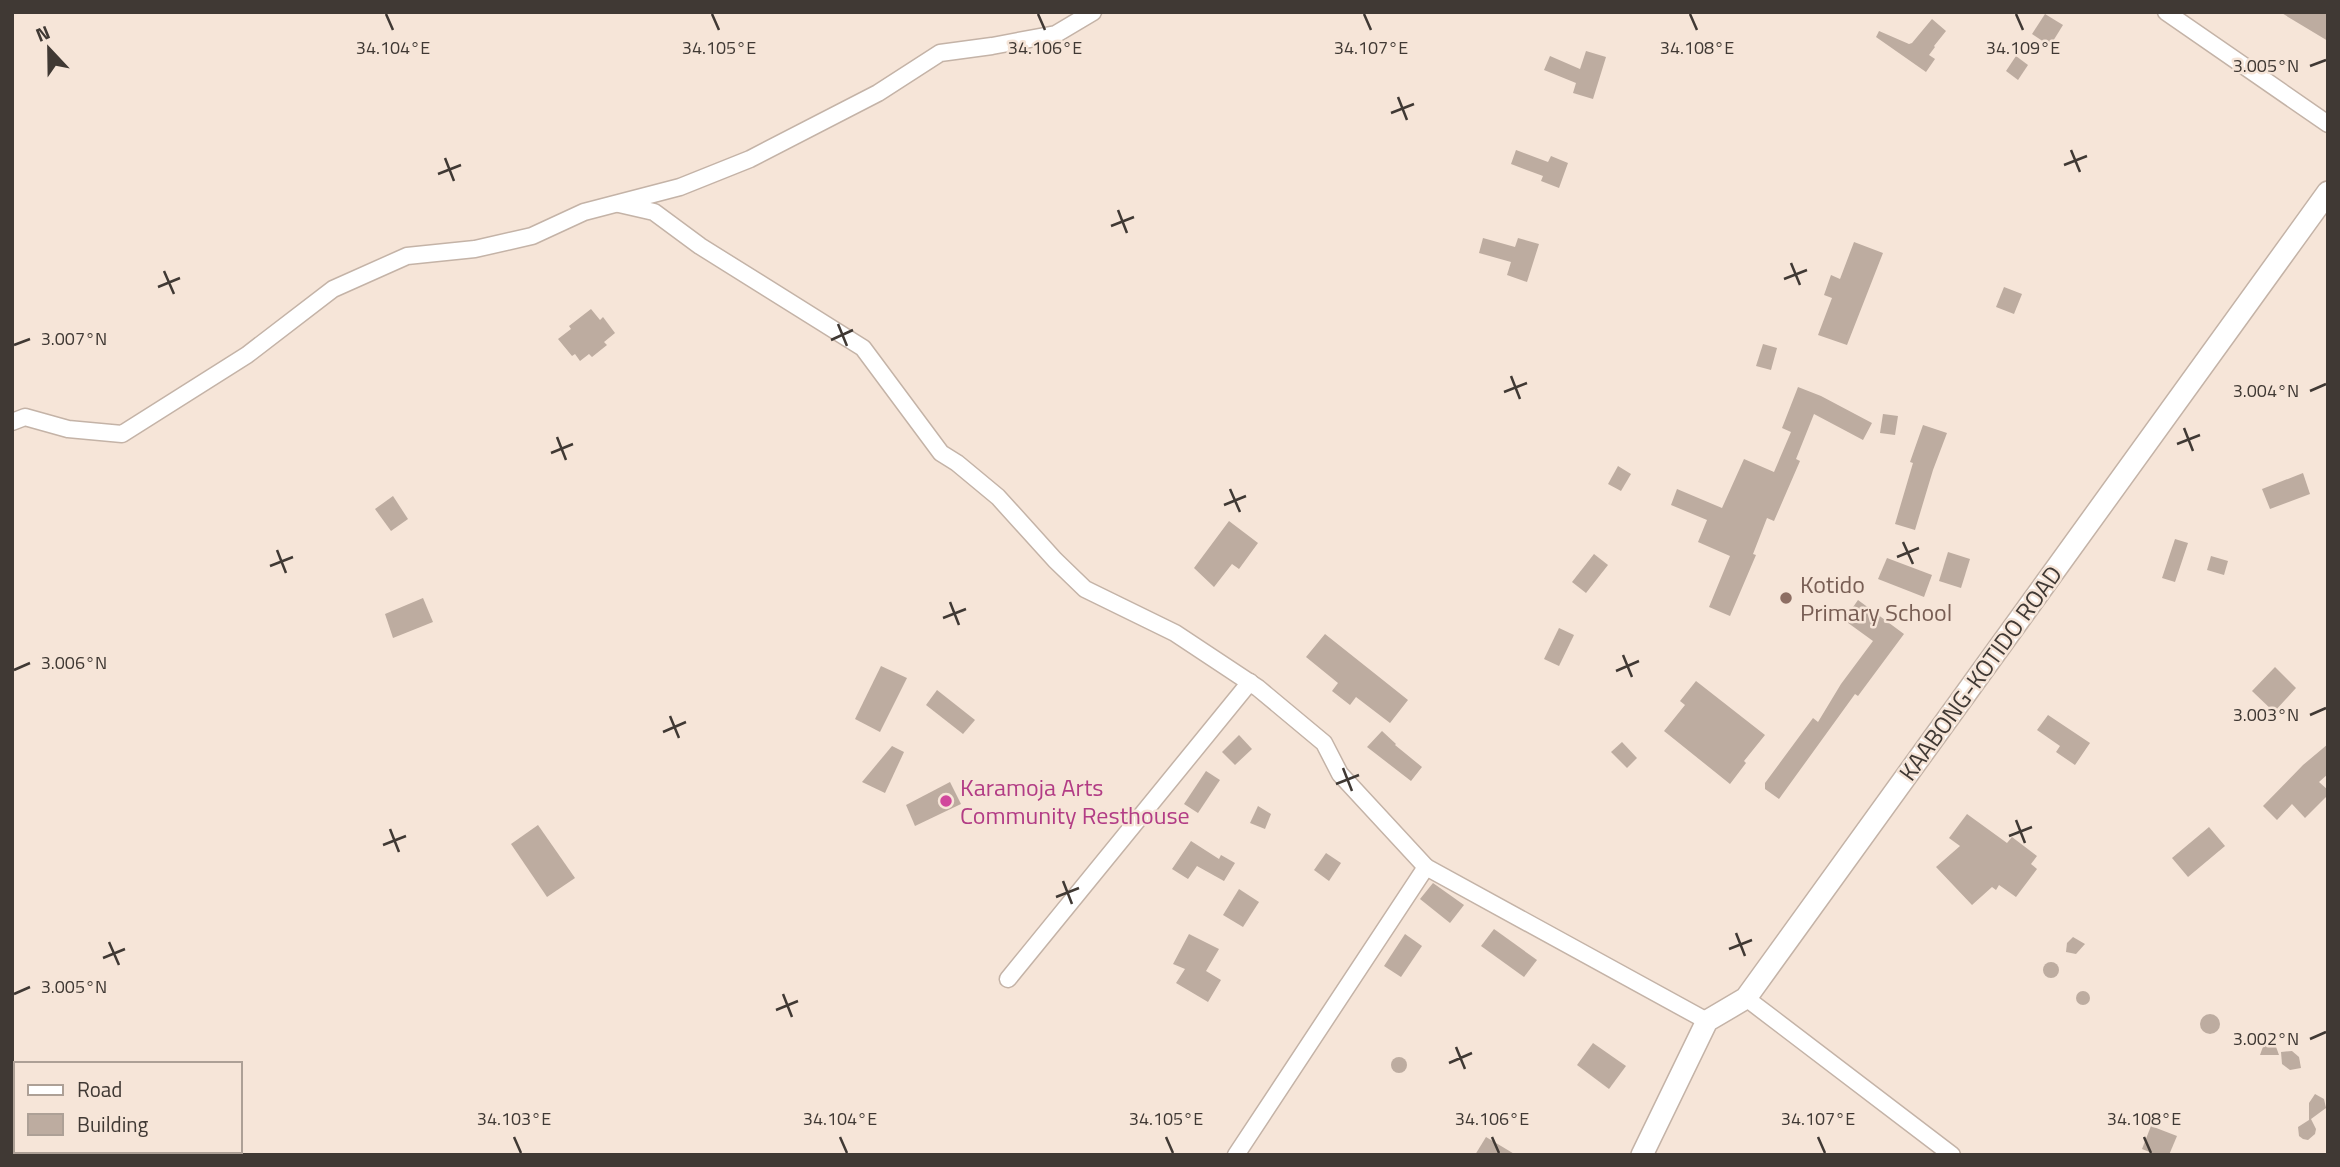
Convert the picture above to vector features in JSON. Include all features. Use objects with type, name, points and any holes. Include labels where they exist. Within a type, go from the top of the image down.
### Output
[{"type":"main road","name":"KAABONG-KOTIDO ROAD","points":[[1707,1021],[1746,998],[2328,192]]},
{"type":"main road","points":[[1642,1155],[1707,1021]]},
{"type":"street","points":[[12,422],[25,417],[68,429],[122,434],[247,355],[333,289],[407,256],[475,249],[532,236],[584,212],[680,187],[750,159],[878,93],[940,53],[1056,33],[1093,12]]},
{"type":"street","points":[[2166,12],[2328,124]]},
{"type":"street","points":[[616,203],[654,212],[700,246],[863,348],[942,453],[998,497],[1085,589],[1175,633],[1250,682],[1324,743],[1340,774],[1426,867],[1707,1021]]},
{"type":"street","points":[[1008,979],[1250,682]]},
{"type":"street","points":[[1236,1155],[1426,867]]},
{"type":"street","points":[[1746,998],[1952,1155]]},
{"type":"building","points":[[2280,12],[2328,12],[2328,41]]},
{"type":"building","points":[[2045,14],[2063,25],[2050,46],[2032,34]]},
{"type":"building","points":[[1932,19],[1946,31],[1929,55],[1935,59],[1926,72],[1876,37],[1879,31],[1909,44]]},
{"type":"building","points":[[1586,51],[1606,57],[1593,99],[1573,93],[1576,83],[1544,70],[1550,56],[1580,69]]},
{"type":"building","points":[[2016,56],[2028,65],[2018,80],[2006,71]]},
{"type":"building","points":[[1516,150],[1548,162],[1551,156],[1568,163],[1559,188],[1541,181],[1543,176],[1511,164]]},
{"type":"building","points":[[1483,238],[1515,247],[1518,238],[1539,244],[1527,282],[1507,275],[1511,262],[1479,253]]},
{"type":"building","points":[[1854,242],[1883,253],[1847,345],[1818,335],[1832,298],[1824,295],[1831,275],[1840,279]]},
{"type":"building","points":[[2004,287],[2022,294],[2014,314],[1996,307]]},
{"type":"building","points":[[591,309],[600,320],[603,317],[615,333],[604,342],[607,345],[592,357],[589,354],[580,361],[575,354],[572,356],[558,339],[571,329],[569,326]]},
{"type":"building","points":[[1763,344],[1777,348],[1771,370],[1756,366]]},
{"type":"building","points":[[1798,387],[1872,423],[1863,440],[1814,414],[1796,459],[1800,461],[1774,521],[1767,518],[1753,554],[1756,555],[1730,616],[1709,607],[1730,556],[1698,542],[1707,520],[1671,505],[1677,489],[1722,508],[1744,459],[1774,472],[1791,432],[1782,428]]},
{"type":"building","points":[[1883,414],[1898,416],[1895,435],[1880,433]]},
{"type":"building","points":[[1923,425],[1947,433],[1915,530],[1895,524],[1913,463],[1910,462]]},
{"type":"building","points":[[1618,466],[1631,474],[1621,491],[1608,484]]},
{"type":"building","points":[[2303,473],[2310,494],[2270,509],[2262,489]]},
{"type":"building","points":[[393,496],[408,519],[391,531],[375,509]]},
{"type":"building","points":[[1229,521],[1258,543],[1239,569],[1232,564],[1214,587],[1194,568]]},
{"type":"building","points":[[2175,539],[2188,543],[2175,582],[2162,578]]},
{"type":"building","points":[[1948,552],[1970,559],[1961,588],[1939,581]]},
{"type":"building","points":[[1594,554],[1608,565],[1586,593],[1572,582]]},
{"type":"building","points":[[2211,556],[2228,561],[2224,575],[2207,570]]},
{"type":"building","points":[[1887,558],[1932,575],[1924,597],[1878,579]]},
{"type":"building","points":[[423,598],[433,622],[393,638],[385,614]]},
{"type":"building","points":[[1858,600],[1904,634],[1858,696],[1855,694],[1779,799],[1765,789],[1765,783],[1813,718],[1818,722],[1841,684],[1873,641],[1844,620]]},
{"type":"building","points":[[1559,628],[1574,635],[1559,666],[1544,659]]},
{"type":"building","points":[[1325,634],[1408,700],[1390,723],[1356,697],[1350,705],[1332,691],[1338,683],[1306,657]]},
{"type":"building","points":[[881,666],[907,678],[880,732],[855,719]]},
{"type":"building","points":[[2275,667],[2296,688],[2274,712],[2252,691]]},
{"type":"building","points":[[1696,681],[1765,735],[1730,784],[1664,731],[1685,705],[1680,701]]},
{"type":"building","points":[[937,690],[975,720],[963,734],[926,705]]},
{"type":"building","points":[[2048,715],[2090,743],[2075,765],[2056,752],[2060,746],[2037,730]]},
{"type":"building","points":[[1382,731],[1422,767],[1411,781],[1367,747]]},
{"type":"building","points":[[1239,735],[1252,749],[1235,765],[1222,752]]},
{"type":"building","points":[[1622,742],[1637,758],[1627,768],[1611,752]]},
{"type":"building","points":[[2328,744],[2328,774],[2319,782],[2328,790],[2328,795],[2305,818],[2292,804],[2277,820],[2263,806]]},
{"type":"building","points":[[892,746],[904,752],[885,793],[862,782]]},
{"type":"building","points":[[1206,771],[1220,780],[1198,813],[1184,804]]},
{"type":"building","points":[[950,782],[961,804],[915,826],[906,805]]},
{"type":"building","points":[[1258,806],[1271,814],[1265,829],[1250,823]]},
{"type":"building","points":[[1967,814],[2007,843],[2012,837],[2037,856],[2031,864],[2037,869],[2016,897],[1999,885],[1996,890],[1992,887],[1972,905],[1936,867],[1960,846],[1949,838]]},
{"type":"building","points":[[538,825],[575,878],[547,897],[511,844]]},
{"type":"building","points":[[2209,827],[2225,846],[2188,877],[2172,858]]},
{"type":"building","points":[[1191,841],[1219,859],[1221,855],[1235,863],[1224,881],[1197,866],[1188,879],[1172,869]]},
{"type":"building","points":[[1326,853],[1341,863],[1329,881],[1314,870]]},
{"type":"building","points":[[1433,883],[1464,905],[1450,923],[1420,899]]},
{"type":"building","points":[[1239,889],[1259,902],[1243,927],[1223,915]]},
{"type":"building","points":[[1494,929],[1537,960],[1524,977],[1481,946]]},
{"type":"building","points":[[1189,934],[1219,949],[1206,971],[1221,980],[1208,1002],[1176,983],[1185,969],[1173,964]]},
{"type":"building","points":[[1405,934],[1422,946],[1401,977],[1384,966]]},
{"type":"building","points":[[2073,937],[2085,944],[2076,954],[2066,952],[2067,943]]},
{"type":"building","points":[[2051,962],[2057,964],[2057,976],[2051,978],[2045,976],[2043,970],[2045,964]]},
{"type":"building","points":[[2080,991],[2086,991],[2090,998],[2086,1005],[2080,1005],[2076,1001],[2076,995]]},
{"type":"building","points":[[2206,1014],[2214,1014],[2220,1024],[2214,1034],[2206,1034],[2200,1028],[2200,1020]]},
{"type":"building","points":[[2267,1041],[2275,1044],[2279,1055],[2260,1055]]},
{"type":"building","points":[[1593,1043],[1626,1066],[1609,1089],[1577,1065]]},
{"type":"building","points":[[2292,1051],[2299,1057],[2301,1068],[2290,1070],[2282,1064],[2281,1052]]},
{"type":"building","points":[[1399,1057],[1407,1065],[1399,1073],[1391,1065]]},
{"type":"building","points":[[2315,1094],[2324,1099],[2326,1108],[2311,1119],[2316,1129],[2315,1134],[2308,1140],[2303,1139],[2299,1136],[2298,1127],[2309,1120],[2309,1103]]},
{"type":"building","points":[[2151,1126],[2177,1136],[2169,1155],[2157,1155],[2142,1149]]},
{"type":"building","points":[[1486,1137],[1516,1155],[1475,1155]]},
{"type":"place","name":"Kotido Primary School","points":[[1786,598]]},
{"type":"place","name":"Karamoja Arts Community Resthouse","points":[[946,801]]}]
